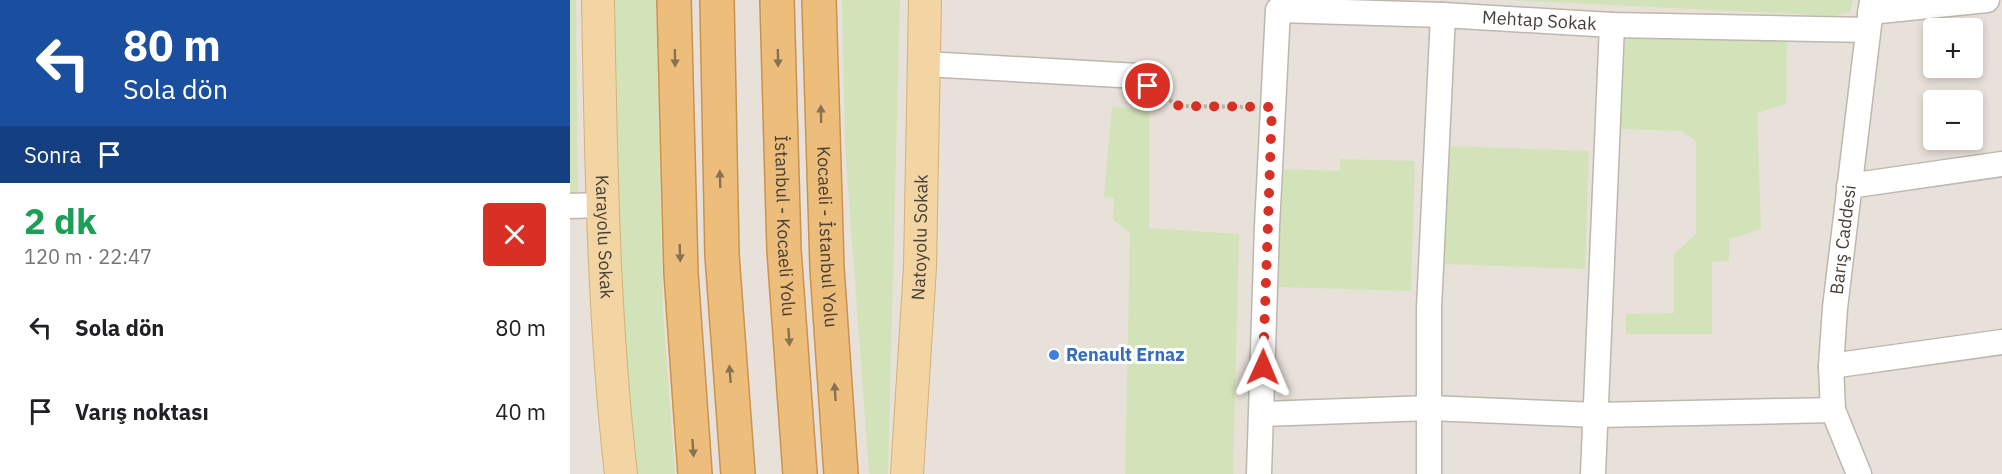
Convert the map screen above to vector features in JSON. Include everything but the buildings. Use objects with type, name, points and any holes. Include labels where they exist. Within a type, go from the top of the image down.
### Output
[{"type":"highway","points":[[674,0],[680,249],[695,474]]},
{"type":"highway","points":[[717,0],[723,255],[738,474]]},
{"type":"highway","name":"İstanbul - Kocaeli Yolu","points":[[777,0],[784,250],[799,464]]},
{"type":"highway","name":"Kocaeli - İstanbul Yolu","points":[[819,0],[826,268],[841,474]]},
{"type":"main road","name":"Karayolu Sokak","points":[[598,0],[601,206],[612,396],[621,474]]},
{"type":"main road","name":"Natoyolu Sokak","points":[[907,474],[920,267],[925,0]]},
{"type":"street","name":"Mehtap Sokak","points":[[1259,474],[1272,107],[1278,10],[1443,15],[1612,25],[1870,14],[1987,0]]},
{"type":"street","name":"Barış Caddesi","points":[[1859,474],[1833,410],[1832,366],[1835,308],[1870,14]]},
{"type":"street","points":[[1429,474],[1429,309],[1443,15]]},
{"type":"street","points":[[1593,474],[1612,25]]},
{"type":"street","points":[[925,64],[1138,76]]},
{"type":"street","points":[[1849,186],[2002,164]]},
{"type":"street","points":[[570,206],[601,206]]},
{"type":"street","points":[[1832,366],[2002,342]]},
{"type":"street","points":[[1262,414],[1429,408],[1597,415],[1833,410]]},
{"type":"path","points":[[1138,76],[1162,97],[1179,106],[1272,107]]},
{"type":"shaded area","points":[[570,0],[2002,0],[2002,474],[570,474]]},
{"type":"green space","points":[[570,0],[576,0],[578,194],[570,194]]},
{"type":"green space","points":[[612,0],[656,0],[663,311],[675,474],[633,474],[626,405]]},
{"type":"green space","points":[[842,0],[900,0],[888,474],[869,474],[845,145]]},
{"type":"green space","points":[[1508,0],[1853,0],[1850,12],[1836,16]]},
{"type":"green space","points":[[1622,34],[1787,39],[1786,104],[1757,113],[1761,229],[1729,239],[1729,261],[1712,262],[1712,334],[1626,334],[1626,314],[1674,313],[1674,254],[1696,234],[1696,141],[1682,131],[1619,129]]},
{"type":"green space","points":[[1112,106],[1149,111],[1149,228],[1239,234],[1233,474],[1125,474],[1130,233],[1113,220],[1114,198],[1104,197]]},
{"type":"green space","points":[[1448,146],[1589,151],[1585,269],[1444,264]]},
{"type":"green space","points":[[1340,159],[1415,161],[1411,291],[1276,287],[1280,169],[1340,171]]},
{"type":"place","name":"Renault Ernaz","points":[[1054,355]]},
{"type":"route","points":[[1148,86],[1179,106],[1272,107],[1263,367]]}]
